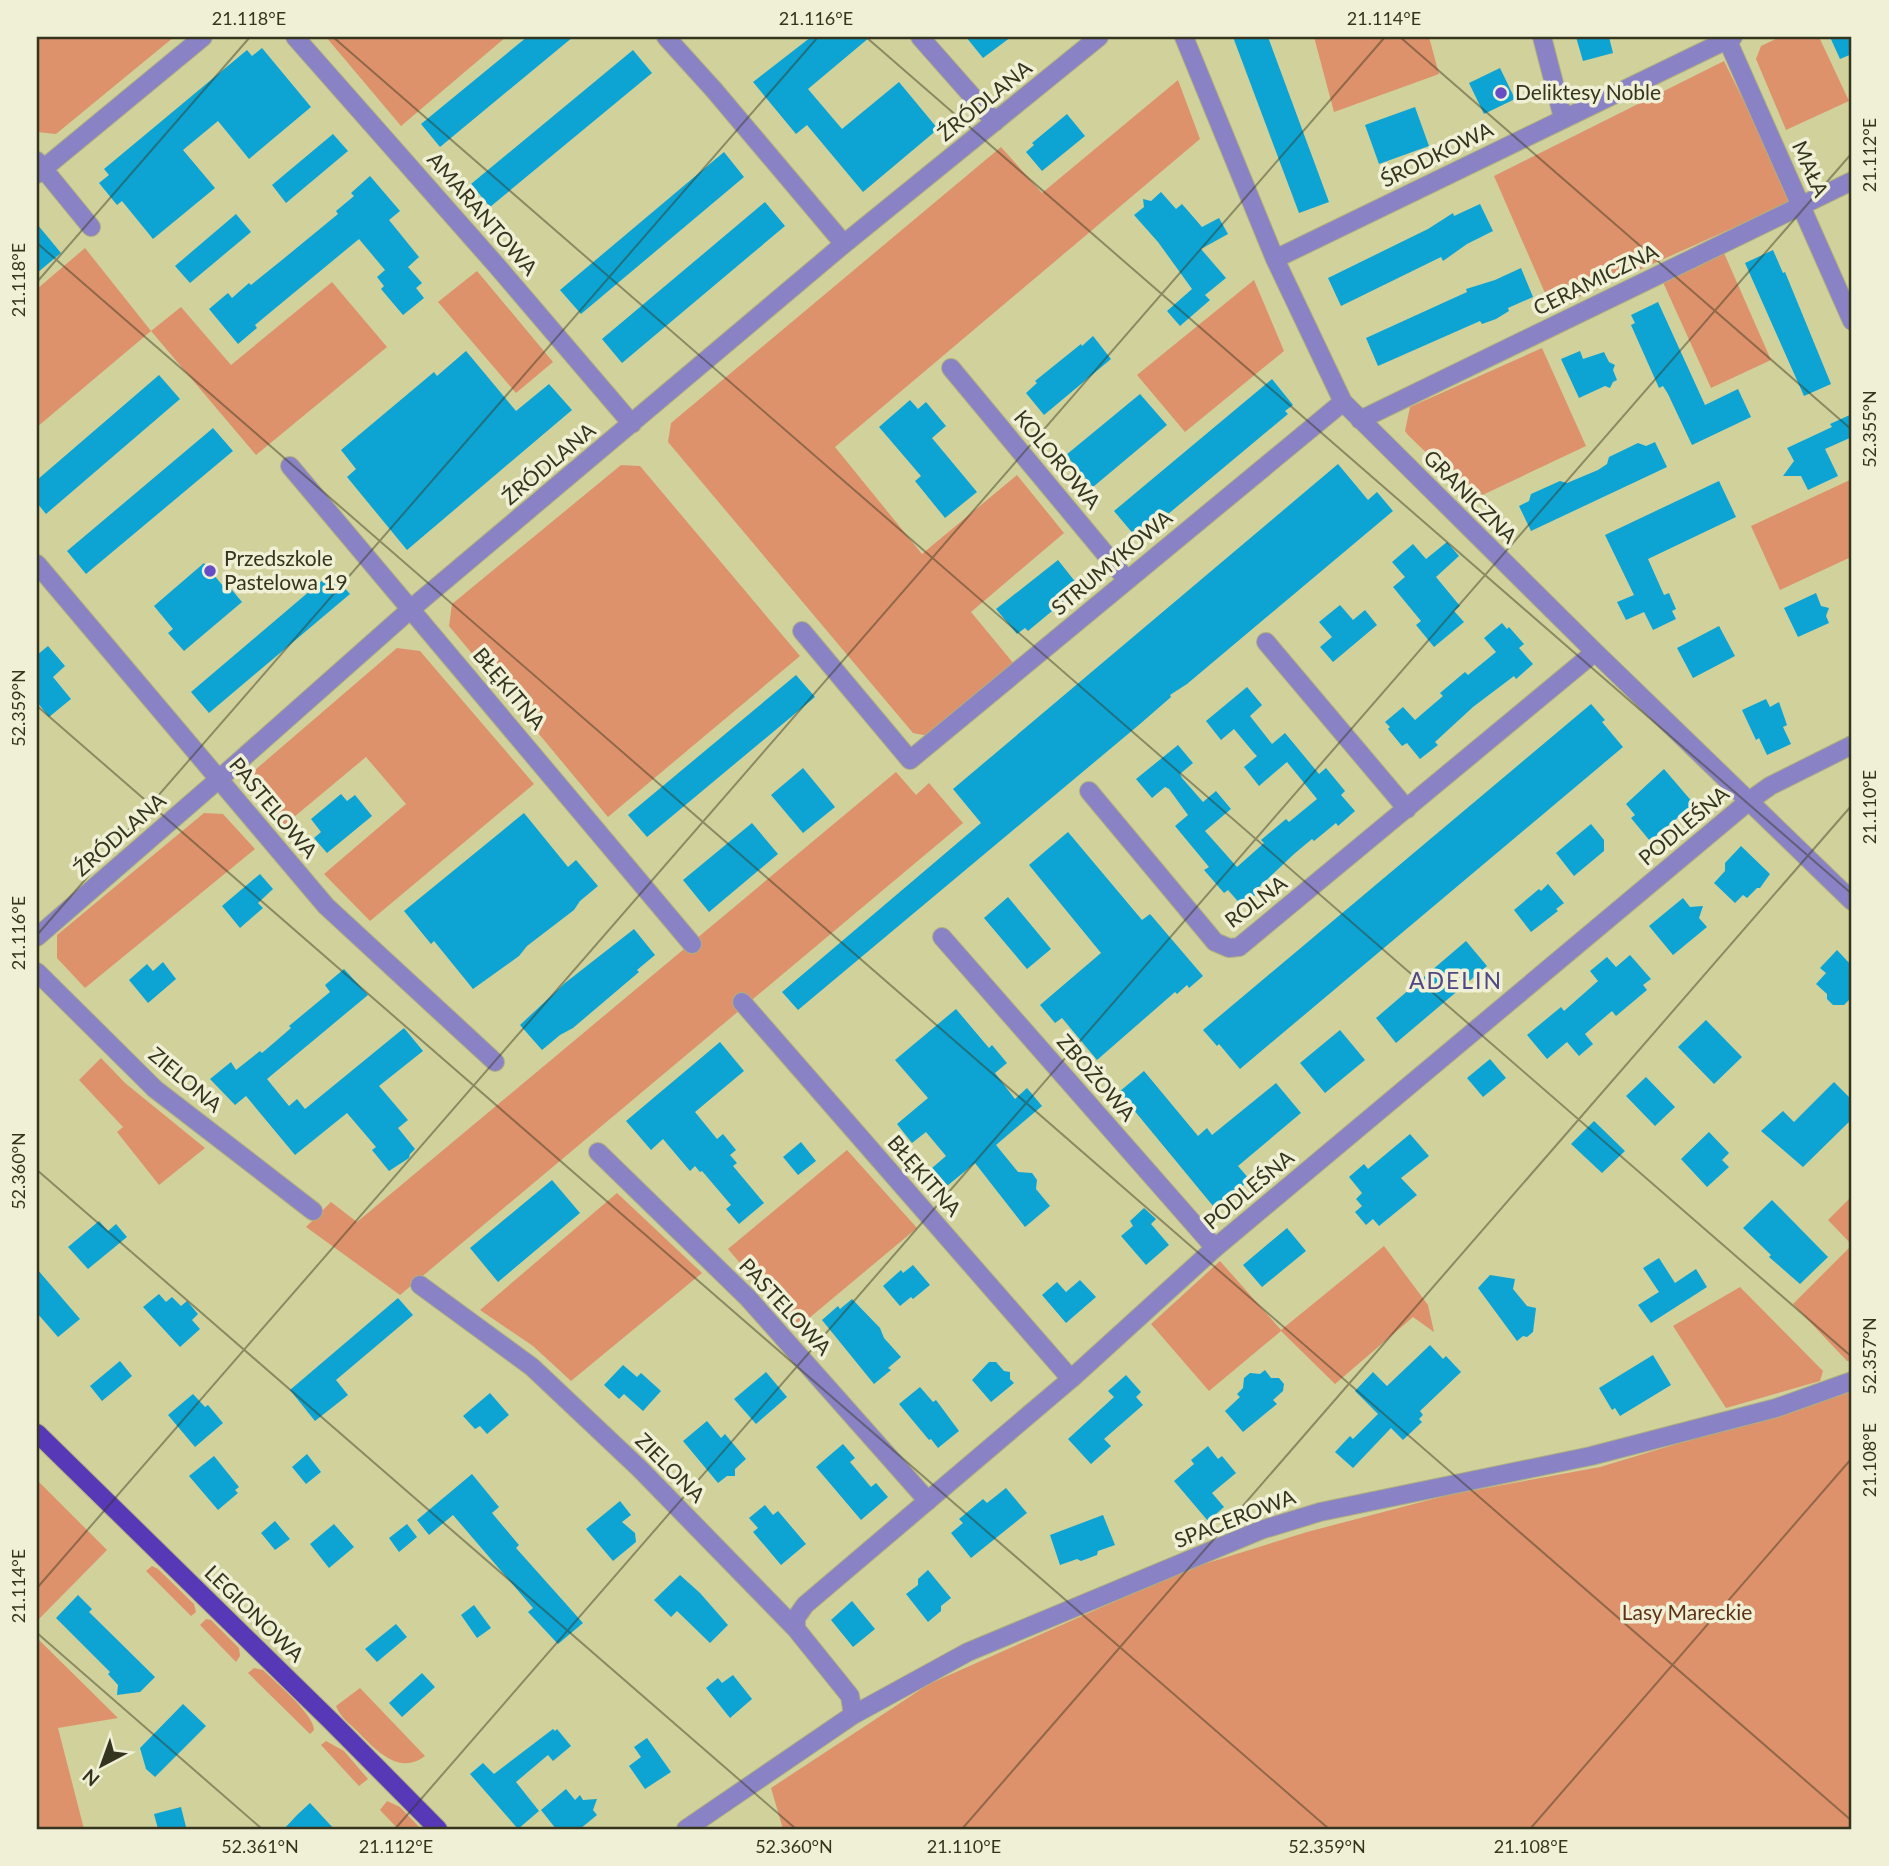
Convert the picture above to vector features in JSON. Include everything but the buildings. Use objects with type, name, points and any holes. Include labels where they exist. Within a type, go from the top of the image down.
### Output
[{"type":"main road","name":"LEGIONOWA","points":[[37,1433],[438,1829]]},
{"type":"street","points":[[91,227],[39,168],[203,37]]},
{"type":"street","name":"AMARANTOWA","points":[[295,37],[632,424]]},
{"type":"street","points":[[666,37],[844,244]]},
{"type":"street","points":[[920,37],[995,122]]},
{"type":"street","name":"ŹRÓDLANA","points":[[37,937],[412,608],[844,244],[1099,37]]},
{"type":"street","name":"GRANICZNA","points":[[1184,37],[1275,260],[1343,402],[1595,652],[1852,901]]},
{"type":"street","points":[[1542,37],[1563,118]]},
{"type":"street","name":"ŚRODKOWA","points":[[1275,260],[1728,38]]},
{"type":"street","name":"MAŁA","points":[[1728,38],[1852,321]]},
{"type":"street","name":"CERAMICZNA","points":[[1360,420],[1852,181]]},
{"type":"street","name":"KOLOROWA","points":[[951,368],[1127,580]]},
{"type":"street","name":"STRUMYKOWA","points":[[802,631],[910,760],[1343,402]]},
{"type":"street","name":"BŁĘKITNA","points":[[289,466],[412,608],[692,944]]},
{"type":"street","name":"PASTELOWA","points":[[37,564],[326,906],[495,1062]]},
{"type":"street","points":[[1266,642],[1407,809]]},
{"type":"street","name":"ROLNA","points":[[1089,791],[1215,942],[1228,948],[1239,947],[1595,652]]},
{"type":"street","name":"PODLEŚNA","points":[[796,1629],[796,1618],[804,1605],[1071,1379],[1215,1248],[1749,801],[1770,786],[1852,745]]},
{"type":"street","name":"ZBOŻOWA","points":[[942,937],[1215,1248]]},
{"type":"street","name":"ZIELONA","points":[[37,972],[155,1089],[313,1211]]},
{"type":"street","name":"BŁĘKITNA","points":[[742,1002],[1071,1379]]},
{"type":"street","name":"PASTELOWA","points":[[598,1152],[748,1298],[928,1501]]},
{"type":"street","name":"ZIELONA","points":[[420,1285],[532,1367],[640,1469],[796,1629],[850,1696],[853,1715]]},
{"type":"street","name":"SPACEROWA","points":[[686,1829],[853,1715],[968,1652],[1261,1530],[1320,1512],[1604,1452],[1776,1408],[1852,1381]]},
{"type":"green space","points":[[37,37],[174,37],[56,134],[37,132]]},
{"type":"green space","points":[[326,37],[506,37],[401,126]]},
{"type":"green space","points":[[1314,37],[1429,37],[1439,74],[1334,112]]},
{"type":"green space","points":[[1780,37],[1819,37],[1849,101],[1786,130],[1756,59],[1761,46]]},
{"type":"green space","points":[[1724,61],[1793,201],[1552,309],[1494,176]]},
{"type":"green space","points":[[1178,80],[1200,139],[835,447],[922,554],[1017,475],[1064,533],[971,612],[1014,664],[929,736],[913,733],[668,442],[671,423],[1001,147],[1042,193]]},
{"type":"green space","points":[[85,248],[151,331],[37,427],[37,289]]},
{"type":"green space","points":[[1724,253],[1771,360],[1711,388],[1662,280]]},
{"type":"green space","points":[[477,271],[553,362],[516,393],[438,302]]},
{"type":"green space","points":[[1254,280],[1284,351],[1185,432],[1137,375]]},
{"type":"green space","points":[[332,282],[387,347],[256,455],[151,331],[181,307],[231,365]]},
{"type":"green space","points":[[1542,348],[1586,446],[1474,499],[1405,431],[1410,407]]},
{"type":"green space","points":[[621,465],[640,466],[800,656],[608,817],[449,626],[452,604]]},
{"type":"green space","points":[[1852,479],[1852,560],[1851,557],[1780,590],[1751,526]]},
{"type":"green space","points":[[397,648],[420,651],[534,784],[370,921],[324,874],[406,804],[366,757],[282,827],[251,790],[255,770]]},
{"type":"green space","points":[[896,772],[916,795],[929,783],[963,823],[400,1295],[306,1227],[331,1202],[357,1222]]},
{"type":"green space","points":[[204,813],[223,814],[255,849],[85,988],[57,958],[57,935]]},
{"type":"green space","points":[[101,1058],[125,1083],[205,1148],[159,1185],[117,1132],[123,1127],[79,1080]]},
{"type":"green space","points":[[847,1150],[917,1228],[796,1329],[728,1249]]},
{"type":"green space","points":[[617,1193],[702,1273],[571,1381],[533,1346],[480,1310]]},
{"type":"green space","points":[[1852,1196],[1852,1245],[1828,1220]]},
{"type":"green space","points":[[1852,1245],[1852,1362],[1847,1361],[1793,1304]]},
{"type":"green space","points":[[1384,1246],[1428,1305],[1434,1332],[1413,1317],[1335,1384],[1281,1331],[1209,1391],[1151,1324],[1220,1261],[1281,1330]]},
{"type":"green space","points":[[1740,1287],[1823,1371],[1820,1381],[1726,1408],[1673,1326]]},
{"type":"green space","name":"Lasy Mareckie","points":[[1852,1391],[1852,1829],[783,1829],[771,1788],[929,1684],[1188,1569],[1307,1532],[1448,1495],[1600,1467]]},
{"type":"green space","points":[[37,1480],[107,1550],[37,1621]]},
{"type":"green space","points":[[152,1566],[194,1604],[196,1612],[191,1616],[146,1571]]},
{"type":"green space","points":[[206,1619],[211,1620],[239,1648],[240,1656],[236,1662],[200,1625]]},
{"type":"green space","points":[[37,1638],[118,1718],[58,1728],[84,1829],[37,1829]]},
{"type":"green space","points":[[254,1668],[263,1670],[301,1707],[312,1723],[314,1730],[310,1734],[248,1673]]},
{"type":"green space","points":[[360,1688],[425,1756],[406,1763],[397,1762],[380,1753],[340,1714],[336,1706]]},
{"type":"green space","points":[[326,1741],[344,1751],[368,1779],[359,1786],[321,1745]]},
{"type":"green space","points":[[387,1801],[400,1807],[421,1829],[398,1829],[380,1810]]},
{"type":"place","name":"Deliktesy Noble","points":[[1501,93]]},
{"type":"place","name":"Przedszkole Pastelowa 19","points":[[210,571]]},
{"type":"district","name":"ADELIN","points":[[1456,981]]}]
